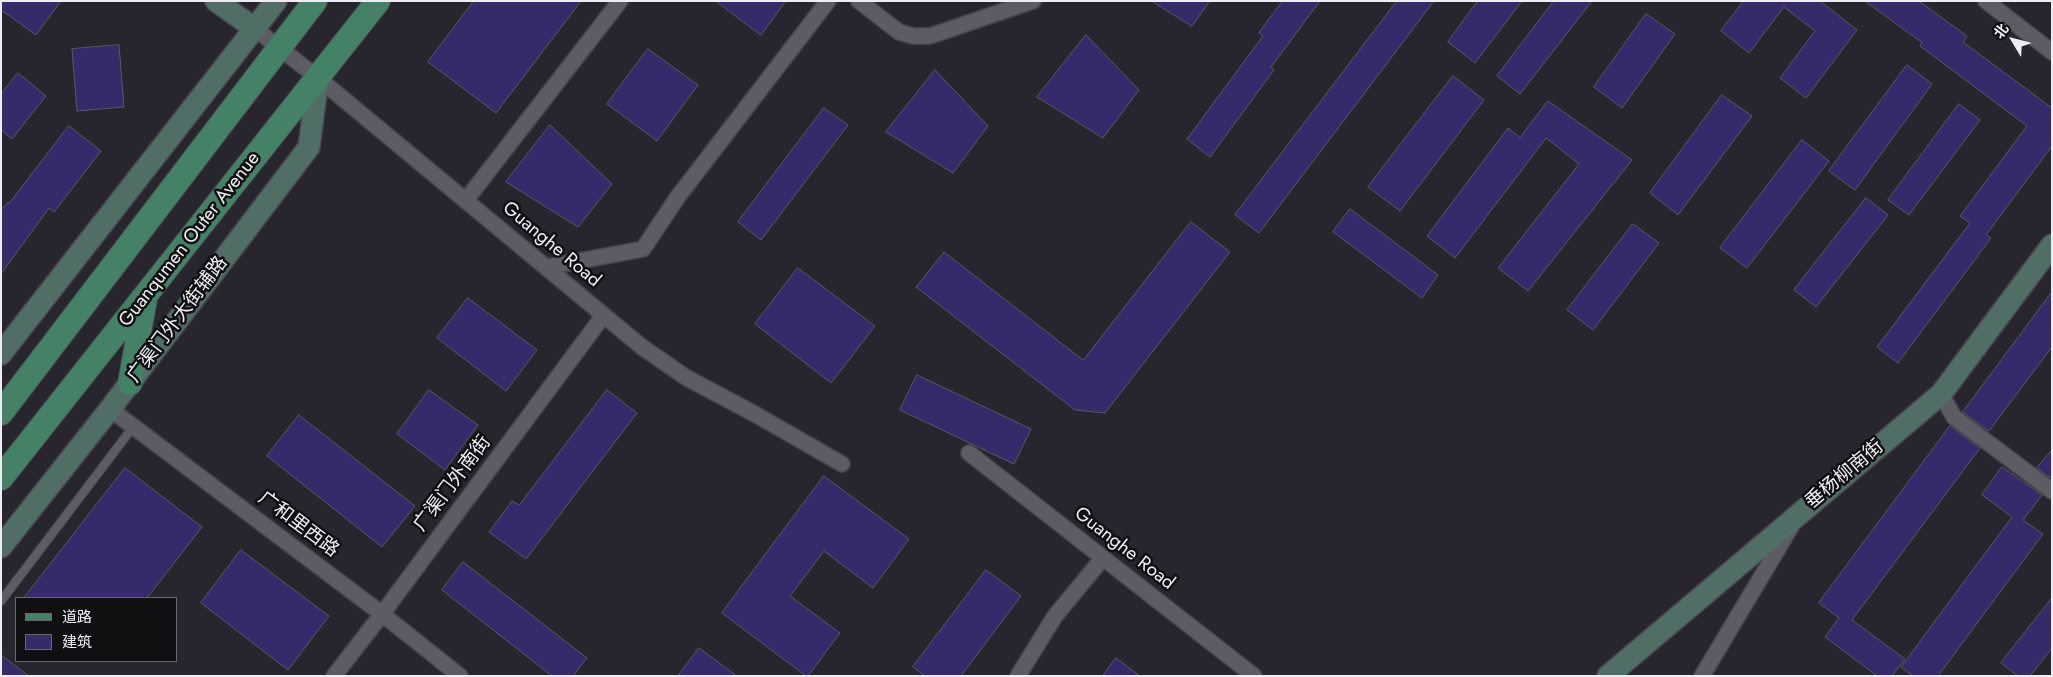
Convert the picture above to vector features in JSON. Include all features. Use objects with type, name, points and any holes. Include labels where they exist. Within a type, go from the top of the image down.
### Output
[{"type":"main road","points":[[1,413],[316,1]]},
{"type":"main road","name":"Guanqumen Outer Avenue","points":[[1,478],[378,1]]},
{"type":"main road","points":[[130,383],[145,296]]},
{"type":"street","points":[[216,1],[254,28]]},
{"type":"street","points":[[1,354],[276,1]]},
{"type":"street","points":[[466,200],[620,1]]},
{"type":"street","points":[[547,267],[643,249],[677,198],[828,1]]},
{"type":"street","points":[[859,1],[899,32],[913,36],[930,36],[1033,1]]},
{"type":"street","points":[[1986,1],[2052,52]]},
{"type":"street","name":"Guanghe Road","points":[[254,28],[466,200],[642,348],[687,378],[752,412],[842,464]]},
{"type":"street","name":"广渠门外大街辅路","points":[[1,547],[110,409],[309,147],[318,78]]},
{"type":"street","name":"垂杨柳南街","points":[[1608,676],[1941,394],[2052,245]]},
{"type":"street","name":"广渠门外南街","points":[[334,676],[603,316]]},
{"type":"street","points":[[1941,394],[1954,418],[2052,491]]},
{"type":"street","name":"广和里西路","points":[[110,409],[382,614],[460,676]]},
{"type":"street","name":"Guanghe Road","points":[[969,454],[1254,676]]},
{"type":"street","points":[[1702,676],[1798,515]]},
{"type":"street","points":[[1018,676],[1055,616],[1103,558]]},
{"type":"lane","points":[[1,601],[133,426]]},
{"type":"building","points":[[1,1],[61,1],[36,35],[1,10]]},
{"type":"building","points":[[474,1],[581,1],[496,113],[428,62]]},
{"type":"building","points":[[716,1],[786,1],[761,35]]},
{"type":"building","points":[[1152,1],[1210,1],[1192,26]]},
{"type":"building","points":[[1283,1],[1320,1],[1271,67],[1274,70],[1210,157],[1187,139],[1263,36],[1259,33]]},
{"type":"building","points":[[1397,1],[1434,1],[1259,233],[1235,215]]},
{"type":"building","points":[[1478,1],[1522,1],[1475,63],[1448,42]]},
{"type":"building","points":[[1554,1],[1592,1],[1520,94],[1497,76]]},
{"type":"building","points":[[1744,1],[1820,1],[1857,30],[1806,98],[1780,78],[1815,31],[1784,7],[1749,53],[1721,31]]},
{"type":"building","points":[[1865,1],[1919,1],[1967,36],[1963,42],[2052,108],[2052,146],[1986,235],[1991,238],[1898,363],[1877,347],[1970,223],[1960,216],[2027,126],[1920,46],[1922,43]]},
{"type":"building","points":[[1646,14],[1675,34],[1622,108],[1594,87]]},
{"type":"building","points":[[1086,35],[1139,90],[1103,138],[1037,97]]},
{"type":"building","points":[[119,45],[124,107],[77,111],[72,49]]},
{"type":"building","points":[[648,49],[698,85],[657,141],[607,104]]},
{"type":"building","points":[[1907,65],[1932,84],[1855,190],[1829,171]]},
{"type":"building","points":[[935,70],[988,126],[953,173],[886,132]]},
{"type":"building","points":[[18,73],[46,96],[12,139],[1,130],[1,94]]},
{"type":"building","points":[[1453,76],[1484,100],[1400,211],[1368,187]]},
{"type":"building","points":[[1722,95],[1752,116],[1678,215],[1650,193]]},
{"type":"building","points":[[1548,101],[1632,160],[1528,291],[1498,268],[1579,164],[1546,138],[1455,258],[1427,236],[1508,128],[1520,137]]},
{"type":"building","points":[[1959,104],[1980,120],[1909,215],[1888,200]]},
{"type":"building","points":[[824,108],[848,125],[761,240],[738,222]]},
{"type":"building","points":[[550,125],[612,184],[578,227],[506,182]]},
{"type":"building","points":[[69,126],[101,151],[54,212],[49,208],[1,274],[1,210],[9,203]]},
{"type":"building","points":[[1802,140],[1829,161],[1747,268],[1720,248]]},
{"type":"building","points":[[1866,198],[1888,215],[1816,307],[1794,290]]},
{"type":"building","points":[[1350,209],[1438,275],[1422,298],[1333,232]]},
{"type":"building","points":[[1191,222],[1230,252],[1105,413],[1075,410],[916,287],[944,252],[1083,360]]},
{"type":"building","points":[[1633,224],[1659,243],[1593,330],[1567,310]]},
{"type":"building","points":[[798,268],[875,326],[831,383],[755,324]]},
{"type":"building","points":[[2052,292],[2052,347],[1989,431],[1963,412]]},
{"type":"building","points":[[468,298],[537,350],[506,391],[437,338]]},
{"type":"building","points":[[917,375],[1031,429],[1014,464],[900,410]]},
{"type":"building","points":[[429,390],[478,425],[445,470],[397,434]]},
{"type":"building","points":[[607,390],[637,413],[526,559],[489,532],[512,501],[519,505]]},
{"type":"building","points":[[299,415],[415,506],[382,547],[267,456]]},
{"type":"building","points":[[1950,426],[1980,448],[1852,620],[1905,659],[1892,676],[1877,676],[1825,637],[1839,618],[1819,603]]},
{"type":"building","points":[[2052,450],[2052,479],[2037,468]]},
{"type":"building","points":[[2002,467],[2042,495],[2023,520],[2043,534],[1938,676],[1913,676],[1901,667],[2012,517],[1982,495]]},
{"type":"building","points":[[125,468],[202,527],[148,597],[25,597]]},
{"type":"building","points":[[824,476],[909,539],[873,588],[824,551],[790,596],[840,633],[808,676],[806,676],[722,613]]},
{"type":"building","points":[[241,550],[329,616],[288,670],[201,603]]},
{"type":"building","points":[[463,562],[587,658],[573,676],[552,676],[442,590]]},
{"type":"building","points":[[986,570],[1021,596],[961,676],[925,676],[913,667]]},
{"type":"building","points":[[2052,598],[2052,648],[2030,676],[2018,676],[2001,663]]},
{"type":"building","points":[[699,648],[737,676],[678,676]]},
{"type":"building","points":[[1,655],[29,676],[1,676]]},
{"type":"building","points":[[1116,658],[1140,676],[1103,676]]}]
